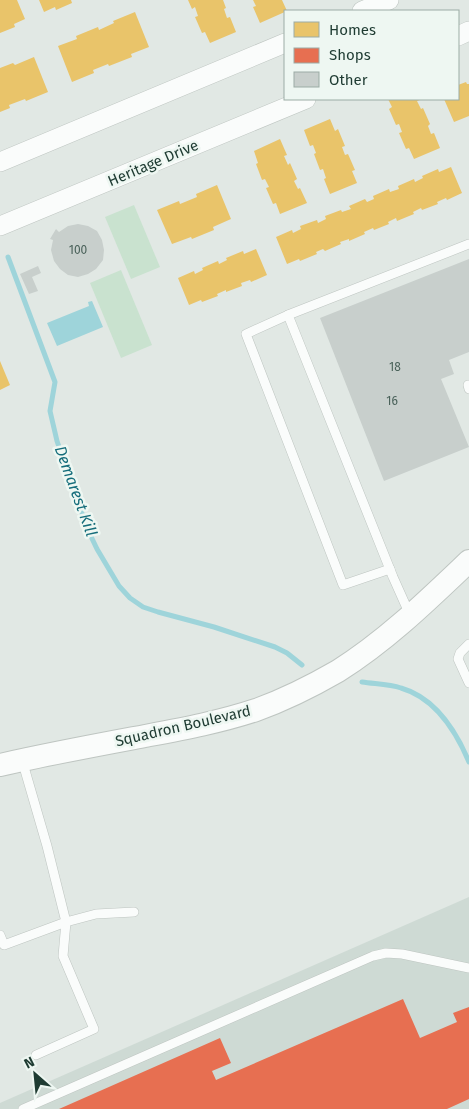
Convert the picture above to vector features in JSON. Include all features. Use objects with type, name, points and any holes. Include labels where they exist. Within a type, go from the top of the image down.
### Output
[{"type":"street","points":[[366,10],[388,4]]},
{"type":"street","points":[[0,162],[284,43]]},
{"type":"street","name":"Heritage Drive","points":[[0,226],[304,100]]},
{"type":"street","name":"Squadron Boulevard","points":[[0,765],[197,726],[257,710],[314,684],[365,652],[410,615],[469,561]]},
{"type":"lane","points":[[390,568],[343,585],[246,334],[288,315],[469,244]]},
{"type":"lane","points":[[288,315],[410,615]]},
{"type":"lane","points":[[469,385],[469,389]]},
{"type":"lane","points":[[469,644],[460,653],[458,659],[469,683]]},
{"type":"lane","points":[[22,760],[47,846],[66,922],[63,956],[94,1029],[36,1055]]},
{"type":"lane","points":[[0,935],[2,945],[66,922],[96,914],[134,912]]},
{"type":"lane","points":[[23,1109],[373,956],[386,953],[402,954],[469,968]]},
{"type":"shaded area","points":[[469,897],[469,1109],[0,1109],[0,1103]]},
{"type":"green space","points":[[134,205],[160,267],[131,279],[105,217]]},
{"type":"green space","points":[[121,270],[152,345],[121,358],[90,283]]},
{"type":"water","points":[[92,301],[103,327],[57,346],[47,323],[89,306],[88,302]]},
{"type":"building: Homes","points":[[0,0],[17,0],[25,19],[14,24],[15,27],[0,33]]},
{"type":"building: Homes","points":[[39,0],[71,0],[72,3],[56,10],[55,7],[44,12]]},
{"type":"building: Homes","points":[[188,0],[223,0],[227,18],[230,17],[236,32],[210,43],[205,32],[202,33],[195,17],[198,16],[195,7],[192,9]]},
{"type":"building: Homes","points":[[253,0],[282,0],[287,10],[260,23],[253,7],[256,6]]},
{"type":"building: Homes","points":[[135,12],[149,47],[131,54],[132,57],[93,70],[94,73],[72,82],[58,46],[77,39],[76,36],[98,27],[99,30],[114,23],[113,21]]},
{"type":"building: Homes","points":[[34,57],[48,92],[26,101],[25,99],[9,105],[10,108],[0,112],[0,68],[13,63],[15,65]]},
{"type":"building: Homes","points":[[466,82],[469,84],[469,116],[454,122],[444,100],[459,100],[459,85]]},
{"type":"building: Homes","points":[[388,100],[420,100],[417,101],[421,109],[423,108],[430,124],[428,126],[431,134],[434,133],[440,148],[414,159],[409,148],[406,149],[399,133],[402,132],[399,124],[396,125],[389,109],[392,107]]},
{"type":"building: Homes","points":[[330,119],[335,131],[338,129],[345,146],[342,147],[345,155],[348,154],[355,170],[352,171],[357,183],[330,194],[324,179],[326,178],[323,169],[320,170],[313,145],[310,146],[304,130]]},
{"type":"building: Homes","points":[[280,139],[287,155],[284,156],[288,165],[290,163],[297,179],[294,181],[298,189],[300,188],[307,203],[280,214],[276,203],[273,204],[266,188],[269,187],[265,179],[262,180],[256,164],[258,163],[254,151]]},
{"type":"building: Homes","points":[[451,167],[462,193],[447,200],[446,198],[437,202],[438,204],[422,210],[421,208],[413,212],[414,214],[397,221],[396,218],[388,222],[389,224],[374,230],[373,228],[364,232],[365,234],[349,241],[349,239],[340,242],[341,244],[325,251],[323,249],[316,252],[317,254],[287,264],[276,237],[292,230],[293,233],[301,229],[300,226],[317,220],[318,223],[326,219],[325,216],[341,210],[342,212],[351,209],[349,206],[365,199],[367,202],[374,199],[373,196],[389,189],[390,192],[399,189],[398,186],[414,179],[415,182],[423,178],[422,176],[438,169],[439,172]]},
{"type":"building: Homes","points":[[217,185],[231,219],[213,227],[214,230],[192,239],[191,237],[172,244],[157,210],[179,201],[180,204],[197,197],[196,194]]},
{"type":"building: Homes","points":[[256,249],[267,275],[251,282],[250,280],[241,283],[242,286],[226,292],[226,290],[217,294],[218,296],[189,305],[178,278],[194,271],[195,274],[203,270],[202,268],[218,261],[219,264],[227,260],[226,258],[243,251],[244,254]]},
{"type":"building: Homes","points":[[0,361],[10,385],[0,390]]},
{"type":"building: Shops","points":[[403,999],[420,1038],[457,1022],[453,1013],[469,1007],[469,1099],[447,1109],[59,1109],[220,1038],[231,1063],[212,1071],[216,1080]]},
{"type":"building: Other","points":[[78,224],[88,226],[97,231],[102,240],[104,250],[103,260],[96,269],[78,277],[68,275],[54,261],[51,250],[53,240],[50,239],[56,229],[59,232],[68,226]]},
{"type":"building: Other","points":[[469,259],[469,352],[449,360],[454,374],[441,379],[469,447],[384,481],[320,318]]},
{"type":"building: Other","points":[[38,266],[41,273],[32,277],[38,291],[29,294],[20,274]]},
{"type":"waterway","name":"Demarest Kill","points":[[8,257],[55,382],[50,411],[57,441],[87,528],[119,586],[130,598],[143,607],[275,647],[287,653],[302,665]]},
{"type":"waterway","name":"Demarest Kill","points":[[362,682],[396,687],[425,699],[451,728],[469,762]]}]
